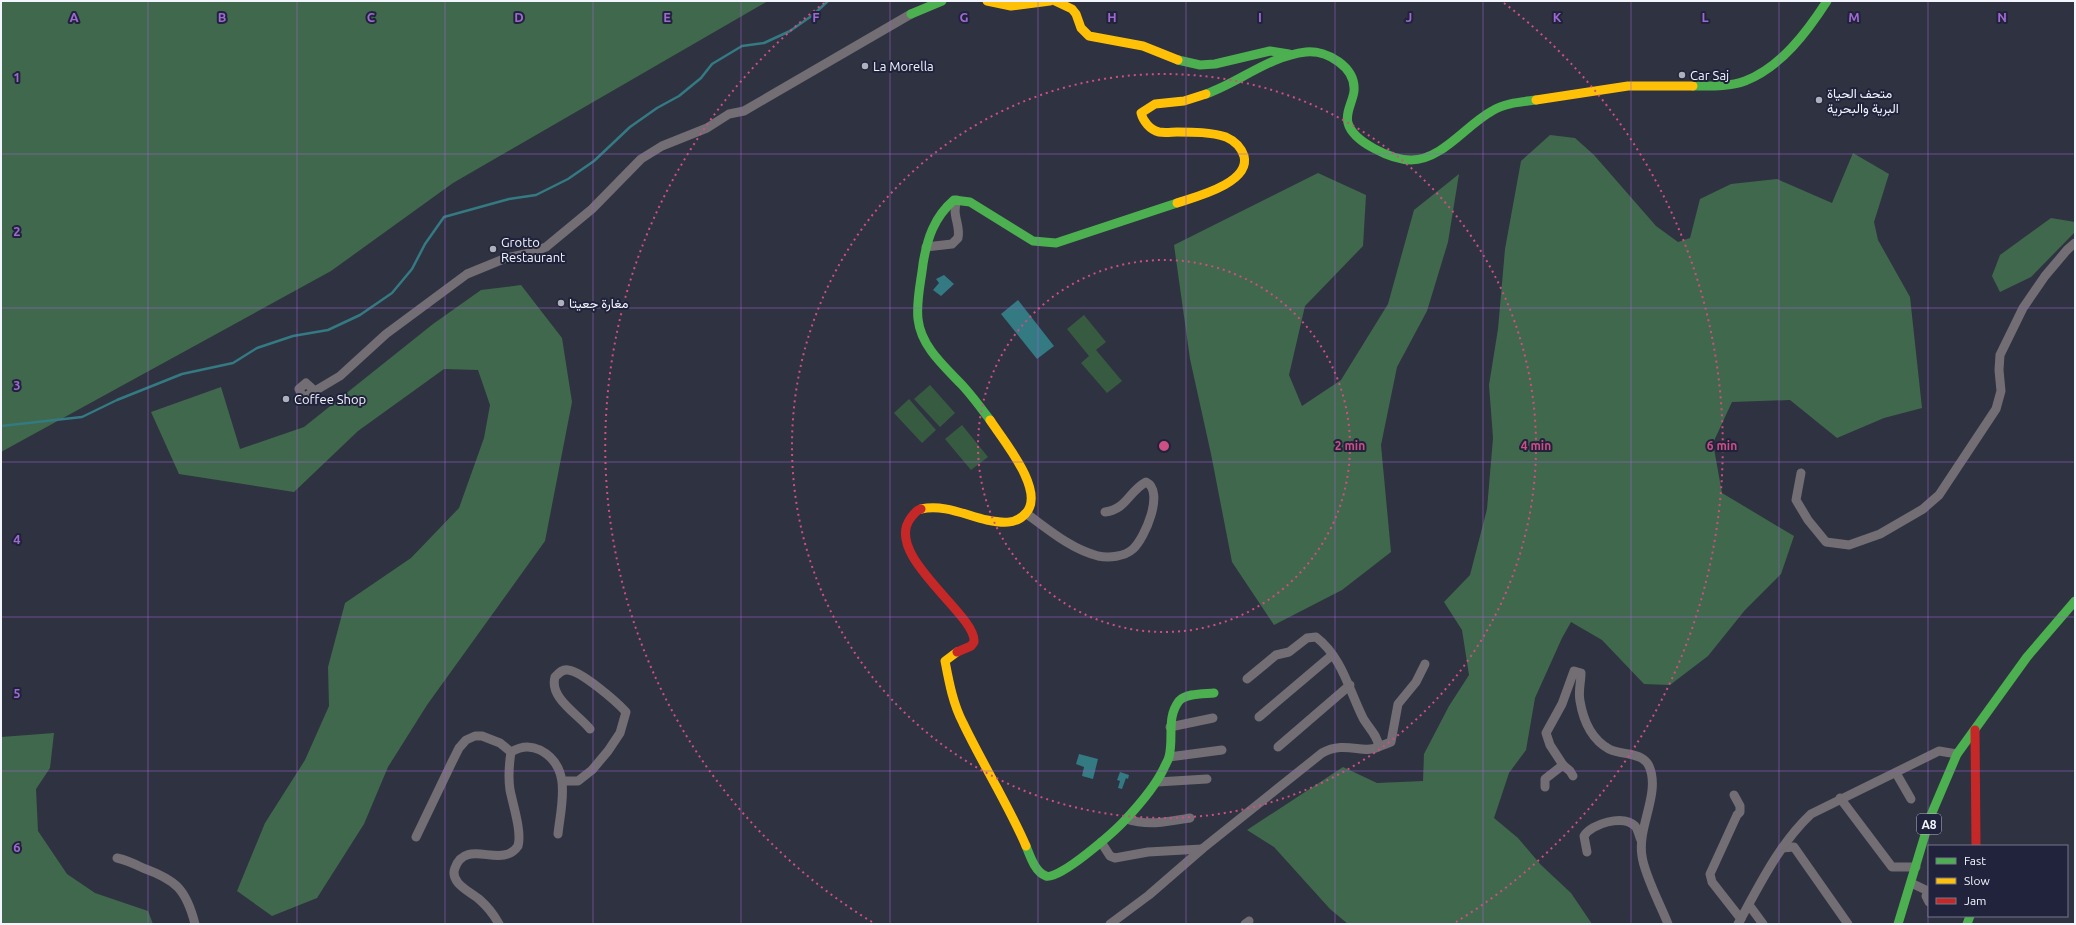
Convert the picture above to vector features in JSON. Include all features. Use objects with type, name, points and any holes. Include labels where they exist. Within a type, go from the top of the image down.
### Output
[{"type":"main road","points":[[911,14],[942,1]]},
{"type":"main road","points":[[987,1],[1005,6],[1024,6],[1050,1]]},
{"type":"main road","points":[[1055,1],[1073,9],[1077,13],[1082,32],[1089,36],[1143,46],[1172,58],[1200,65],[1215,64],[1270,51],[1294,54]]},
{"type":"main road","points":[[1214,693],[1184,697],[1180,700],[1173,711],[1170,727],[1169,757],[1157,782],[1126,819],[1101,842],[1053,876],[1045,876],[1037,869],[1011,812],[962,722],[950,687],[945,661],[948,657],[971,646],[976,640],[976,637],[972,630],[921,568],[912,554],[906,536],[909,519],[916,512],[926,508],[938,507],[1007,523],[1022,519],[1028,514],[1033,496],[1030,486],[1017,461],[985,414],[924,340],[919,327],[918,311],[929,232],[936,218],[948,204],[957,200],[970,202],[1033,241],[1056,243],[1216,190],[1239,175],[1245,161],[1241,148],[1230,139],[1208,133],[1159,132],[1153,130],[1142,117],[1141,113],[1154,104],[1184,101],[1205,95],[1248,75],[1268,62],[1294,54],[1307,51],[1320,52],[1330,56],[1343,65],[1352,78],[1354,88],[1348,124],[1353,132],[1362,141],[1402,159],[1424,159],[1486,115],[1504,106],[1622,86],[1727,84],[1746,80],[1773,64],[1787,52],[1813,23],[1827,1]]},
{"type":"main road","name":"A8","points":[[1898,924],[1942,789],[1957,754],[2027,657],[2075,601]]},
{"type":"main road","points":[[1974,730],[1976,763],[1976,845]]},
{"type":"main road","points":[[1957,754],[1969,755],[1976,763]]},
{"type":"street","points":[[315,391],[342,374],[386,334],[466,274],[506,258],[530,254],[546,246],[592,209],[641,159],[650,153],[707,128],[729,114],[744,111],[911,14]]},
{"type":"street","points":[[926,247],[952,244],[958,238],[958,229],[954,215],[957,200]]},
{"type":"street","points":[[1801,472],[1796,500],[1808,520],[1826,542],[1849,545],[1855,543],[1880,534],[1923,509],[1939,495],[1996,409],[2001,391],[1998,370],[2000,356],[2028,302],[2045,276],[2067,250],[2075,243]]},
{"type":"street","points":[[1028,514],[1061,539],[1079,549],[1099,556],[1116,556],[1133,549],[1143,535],[1153,506],[1154,489],[1151,484],[1146,482],[1140,485],[1123,505],[1117,509],[1105,512]]},
{"type":"street","points":[[1247,679],[1276,655],[1289,652],[1312,637],[1319,640],[1345,674],[1362,716],[1378,741],[1378,747]]},
{"type":"street","points":[[1260,717],[1331,656]]},
{"type":"street","points":[[1110,924],[1149,895],[1202,848],[1327,751],[1342,746],[1373,749],[1392,742],[1398,704],[1416,682],[1425,664]]},
{"type":"street","points":[[563,781],[578,781],[604,756],[620,733],[626,712],[615,700],[584,676],[568,670],[561,671],[555,677],[553,683],[556,694],[590,729]]},
{"type":"street","points":[[1573,776],[1563,765],[1550,745],[1546,733],[1562,704],[1574,671],[1581,673],[1580,700],[1587,725],[1593,735],[1609,749],[1641,757],[1648,764],[1653,777],[1648,814],[1641,840]]},
{"type":"street","points":[[1278,747],[1350,685]]},
{"type":"street","points":[[1170,727],[1213,718]]},
{"type":"street","points":[[416,837],[459,748],[466,740],[476,736],[482,736],[500,743],[511,752]]},
{"type":"street","points":[[511,752],[524,747],[537,749],[545,752],[558,766],[563,781],[558,834]]},
{"type":"street","points":[[1169,757],[1222,750]]},
{"type":"street","points":[[1734,795],[1740,806],[1740,812],[1737,815],[1710,874],[1712,882],[1740,922],[1782,848],[1797,827],[1811,814],[1840,798],[1896,773],[1938,751],[1957,754]]},
{"type":"street","points":[[499,924],[488,908],[459,884],[454,876],[454,870],[462,858],[468,854],[476,852],[505,856],[511,854],[518,846],[519,836],[509,781],[508,767],[511,752]]},
{"type":"street","points":[[1545,787],[1545,778],[1563,765]]},
{"type":"street","points":[[1896,773],[1911,799]]},
{"type":"street","points":[[1157,782],[1207,779]]},
{"type":"street","points":[[1840,798],[1892,867],[1916,867]]},
{"type":"street","points":[[1126,819],[1145,824],[1160,824],[1190,818]]},
{"type":"street","points":[[1587,852],[1584,836],[1587,831],[1613,820],[1623,821],[1635,826],[1641,840],[1644,863],[1668,924]]},
{"type":"street","points":[[1101,842],[1110,856],[1115,858],[1148,852],[1202,848]]},
{"type":"street","points":[[1782,848],[1794,847],[1848,924]]},
{"type":"street","points":[[117,858],[169,879],[177,886],[190,905],[195,924]]},
{"type":"street","points":[[1911,883],[1928,890]]},
{"type":"street","points":[[1749,905],[1763,924]]},
{"type":"shaded area","points":[[1,1],[768,1],[453,183],[331,271],[1,452]]},
{"type":"shaded area","points":[[1550,135],[1575,138],[1594,155],[1656,226],[1678,242],[1690,238],[1700,199],[1731,184],[1777,179],[1832,203],[1853,153],[1889,174],[1874,222],[1878,240],[1910,297],[1922,408],[1884,418],[1837,438],[1790,400],[1732,402],[1713,443],[1722,493],[1794,536],[1781,574],[1745,610],[1708,656],[1670,685],[1644,684],[1602,640],[1571,622],[1562,638],[1535,698],[1526,750],[1509,773],[1494,818],[1518,838],[1541,865],[1571,893],[1592,924],[1348,924],[1330,909],[1274,847],[1247,830],[1343,767],[1377,783],[1423,781],[1424,754],[1449,706],[1469,675],[1462,630],[1444,602],[1470,575],[1487,509],[1493,438],[1489,385],[1498,329],[1505,249],[1521,161]]},
{"type":"shaded area","points":[[1318,173],[1366,195],[1363,246],[1305,306],[1289,375],[1302,406],[1341,380],[1388,304],[1414,210],[1459,174],[1448,242],[1427,311],[1397,367],[1381,445],[1391,552],[1342,590],[1274,625],[1232,562],[1211,454],[1190,359],[1174,245]]},
{"type":"shaded area","points":[[2051,218],[2075,222],[2075,232],[2031,277],[2000,292],[1992,276],[2000,255]]},
{"type":"shaded area","points":[[944,275],[954,284],[941,296],[933,290],[939,283],[936,279]]},
{"type":"shaded area","points":[[521,285],[562,338],[572,402],[545,541],[427,705],[388,767],[364,824],[317,898],[272,916],[237,891],[265,823],[305,760],[329,706],[328,667],[345,603],[411,558],[459,508],[484,438],[490,405],[478,370],[444,369],[358,431],[294,492],[179,474],[151,412],[221,387],[240,449],[304,427],[433,324],[481,290]]},
{"type":"shaded area","points":[[1018,300],[1054,346],[1037,359],[1001,314]]},
{"type":"shaded area","points":[[1084,315],[1106,342],[1096,350],[1122,381],[1107,393],[1081,363],[1089,356],[1067,329]]},
{"type":"shaded area","points":[[930,385],[955,413],[940,427],[914,399]]},
{"type":"shaded area","points":[[909,399],[936,430],[922,443],[894,413]]},
{"type":"shaded area","points":[[962,425],[988,457],[971,470],[945,439]]},
{"type":"shaded area","points":[[54,733],[50,768],[36,789],[38,831],[67,874],[95,893],[148,911],[153,924],[1,924],[1,737]]},
{"type":"shaded area","points":[[1079,754],[1098,759],[1093,779],[1082,776],[1084,767],[1076,764]]},
{"type":"shaded area","points":[[1120,772],[1129,775],[1128,779],[1126,778],[1122,789],[1118,788],[1120,781],[1117,780]]},
{"type":"waterway","points":[[1,426],[82,417],[117,400],[182,374],[233,363],[257,348],[293,336],[328,330],[360,315],[392,293],[412,269],[425,244],[444,217],[509,199],[536,195],[568,179],[594,161],[630,127],[657,108],[679,96],[701,78],[712,64],[742,46],[764,43],[790,31],[813,15],[828,1]]},
{"type":"traffic: fast","points":[[911,14],[942,1]]},
{"type":"traffic: fast","points":[[1693,86],[1719,86],[1739,83],[1758,75],[1781,58],[1792,47],[1811,25],[1827,1]]},
{"type":"traffic: fast","points":[[1178,60],[1200,65],[1215,64],[1270,51],[1289,54]]},
{"type":"traffic: fast","points":[[1206,94],[1219,89],[1267,64],[1292,54],[1306,52],[1323,54],[1339,62],[1350,74],[1353,82],[1354,91],[1347,119],[1351,130],[1357,137],[1374,149],[1394,157],[1411,160],[1433,154],[1443,148],[1482,117],[1497,108],[1513,103],[1536,100]]},
{"type":"traffic: fast","points":[[990,420],[970,394],[935,356],[924,339],[920,329],[918,305],[923,264],[932,229],[936,221],[947,207],[954,200],[970,202],[1033,241],[1056,243],[1177,203]]},
{"type":"traffic: fast","points":[[1898,924],[1931,815],[1957,754],[2027,657],[2075,601]]},
{"type":"traffic: fast","points":[[1026,846],[1036,867],[1046,876],[1063,871],[1087,854],[1126,819],[1152,789],[1169,757],[1171,721],[1179,701],[1182,698],[1191,695],[1214,693]]},
{"type":"traffic: fast","points":[[1967,924],[1970,917]]},
{"type":"traffic: slow","points":[[987,1],[1011,6],[1050,1]]},
{"type":"traffic: slow","points":[[1055,1],[1072,9],[1076,14],[1081,28],[1089,36],[1143,46],[1178,60]]},
{"type":"traffic: slow","points":[[1536,100],[1628,86],[1693,86]]},
{"type":"traffic: slow","points":[[1177,203],[1208,193],[1231,181],[1239,174],[1244,166],[1243,153],[1235,142],[1220,135],[1156,131],[1147,125],[1141,113],[1155,104],[1184,101],[1206,94]]},
{"type":"traffic: slow","points":[[921,509],[946,509],[998,522],[1018,520],[1026,513],[1031,504],[1031,492],[1027,479],[1012,452],[990,420]]},
{"type":"traffic: slow","points":[[957,652],[945,661],[954,701],[971,739],[1026,846]]},
{"type":"traffic: jam","points":[[921,509],[910,519],[905,534],[909,550],[933,584],[962,617],[971,630],[974,642],[971,646],[957,652]]},
{"type":"traffic: jam","points":[[1975,730],[1976,845]]},
{"type":"place","name":"La Morella","points":[[865,66]]},
{"type":"place","name":"Car Saj","points":[[1682,75]]},
{"type":"place","name":"متحف الحياة البرية والبحرية","points":[[1819,100]]},
{"type":"place","name":"Grotto Restaurant","points":[[493,249]]},
{"type":"place","name":"مغارة جعيتا","points":[[561,303]]},
{"type":"place","name":"Coffee Shop","points":[[286,399]]}]
